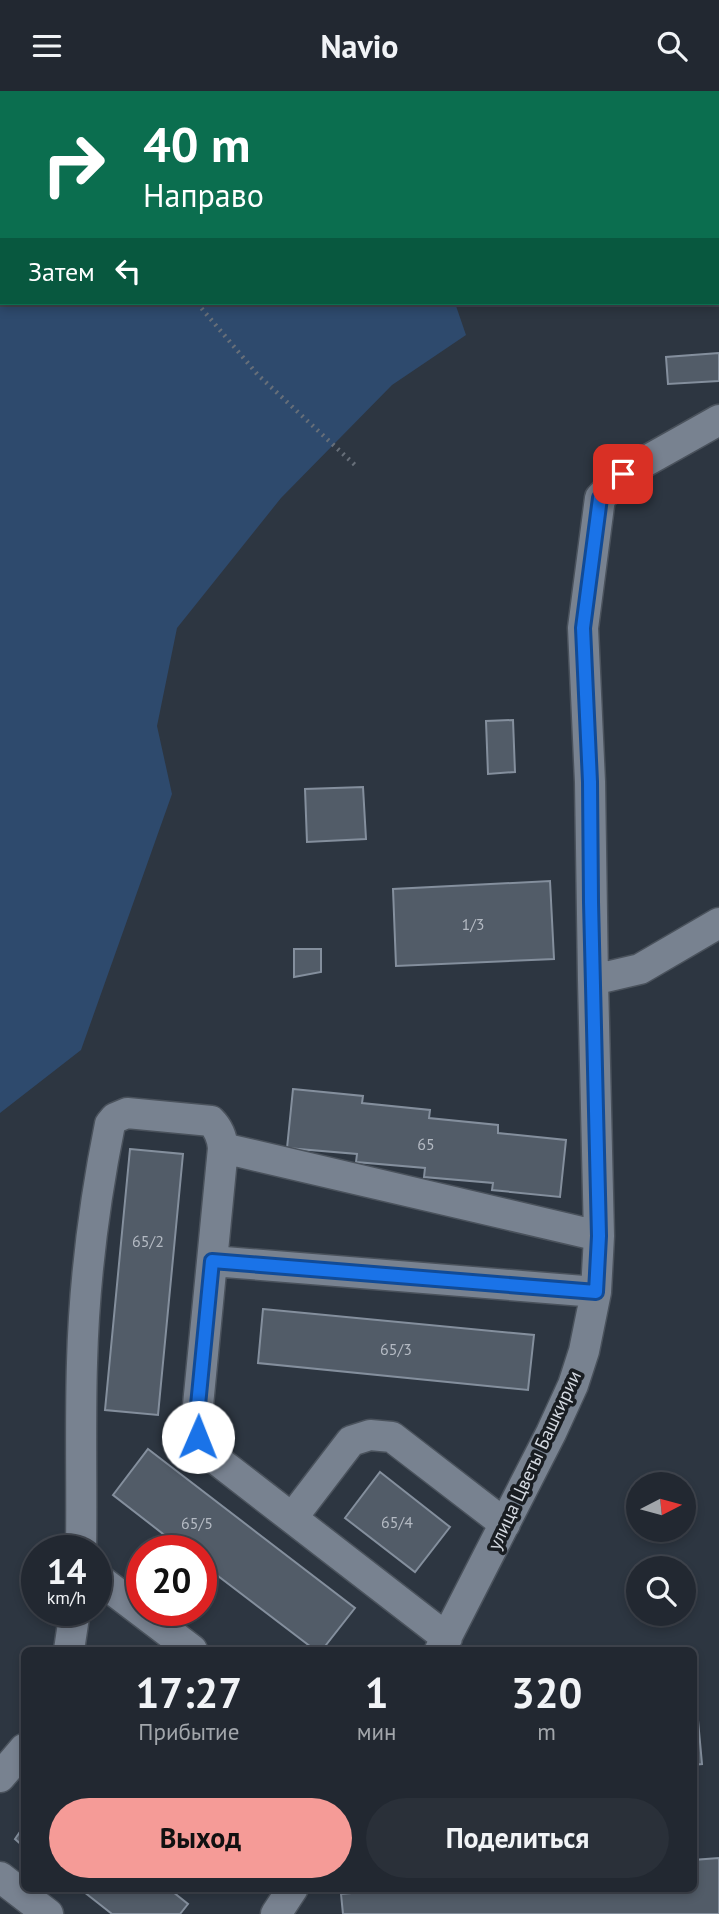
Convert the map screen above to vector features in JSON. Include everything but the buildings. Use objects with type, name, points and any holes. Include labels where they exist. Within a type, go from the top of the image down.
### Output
[{"type":"street","name":"улица Цветы Башкирии","points":[[443,1644],[573,1385],[584,1351],[596,1292],[599,1236],[590,782],[583,628],[600,498],[623,474],[719,420]]},
{"type":"street","points":[[593,980],[640,969],[719,923]]},
{"type":"street","points":[[81,1535],[83,1333],[95,1215],[110,1125],[115,1118],[127,1112],[211,1121],[219,1130],[223,1148],[196,1426],[198,1437],[205,1451],[292,1518],[443,1644]]},
{"type":"street","points":[[223,1148],[599,1236]]},
{"type":"street","points":[[212,1261],[596,1292]]},
{"type":"street","points":[[292,1518],[351,1441],[380,1434],[392,1437],[505,1524]]},
{"type":"street","points":[[112,1589],[188,1647]]},
{"type":"street","points":[[69,1647],[73,1626]]},
{"type":"street","points":[[0,1777],[21,1752]]},
{"type":"street","points":[[0,1877],[48,1914]]},
{"type":"street","points":[[276,1914],[290,1892]]},
{"type":"path","points":[[199,305],[258,375],[355,465]]},
{"type":"shaded area","points":[[0,305],[456,305],[466,335],[392,385],[281,498],[177,628],[157,726],[172,794],[81,1050],[0,1113]]},
{"type":"route","points":[[198,1437],[196,1426],[212,1261],[596,1292],[599,1236],[590,782],[583,628],[600,498],[623,474]]}]
